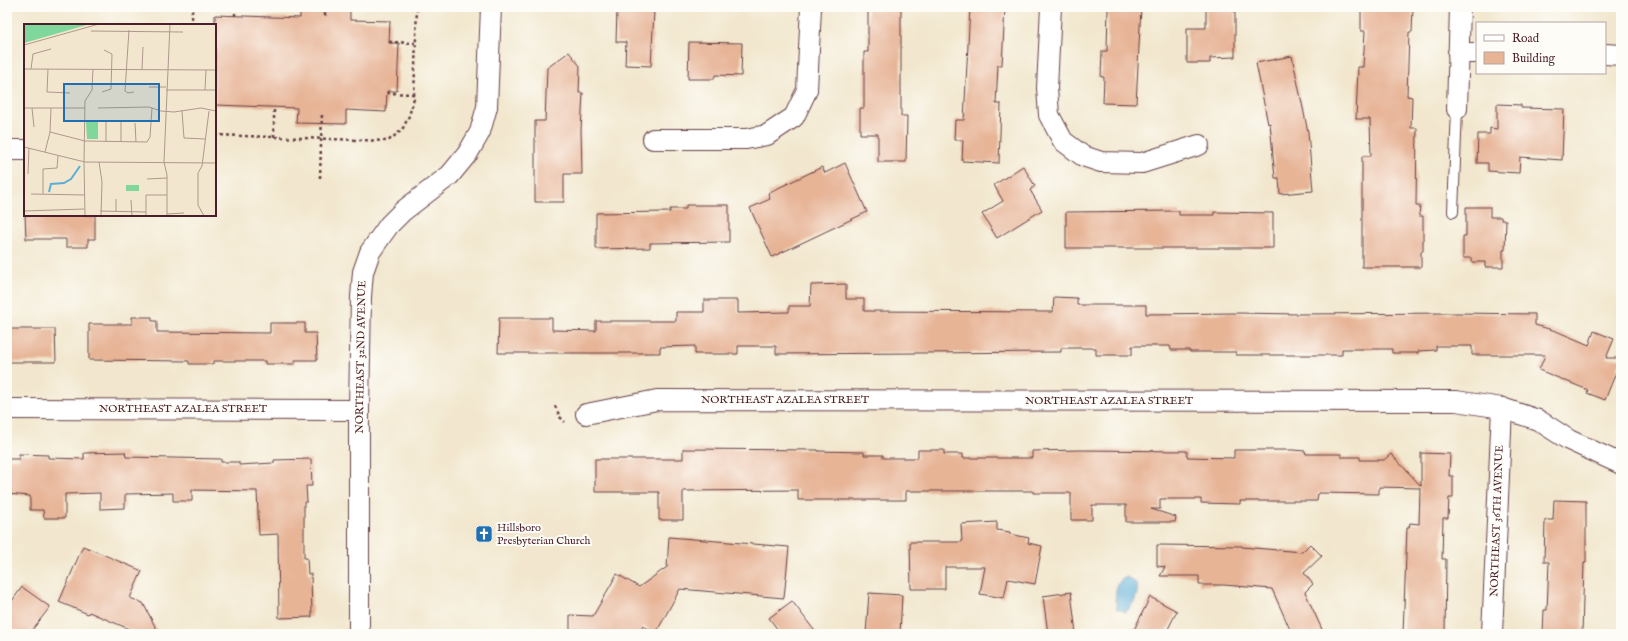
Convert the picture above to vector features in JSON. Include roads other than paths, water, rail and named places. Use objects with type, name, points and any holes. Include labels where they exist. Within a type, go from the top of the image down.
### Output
[{"type":"street","name":"NORTHEAST 32ND AVENUE","points":[[359,634],[359,410],[361,297],[363,272],[370,252],[388,226],[403,211],[450,175],[468,153],[480,132],[487,107],[491,7]]},
{"type":"street","points":[[654,139],[746,139],[767,135],[794,117],[807,90],[811,7]]},
{"type":"street","points":[[1051,7],[1047,88],[1049,115],[1063,141],[1083,156],[1101,162],[1142,163],[1198,145]]},
{"type":"street","points":[[1457,109],[1468,53],[1460,7]]},
{"type":"street","points":[[1606,54],[1621,54]]},
{"type":"street","points":[[7,150],[24,150]]},
{"type":"street","name":"NORTHEAST AZALEA STREET","points":[[586,414],[657,400],[1456,401],[1502,408],[1538,420],[1569,440],[1621,464]]},
{"type":"street","name":"NORTHEAST 36TH AVENUE","points":[[1492,634],[1502,408]]},
{"type":"street","name":"NORTHEAST AZALEA STREET","points":[[7,409],[359,410]]},
{"type":"lane","points":[[1453,212],[1457,109]]},
{"type":"water","points":[[1127,577],[1137,584],[1137,592],[1135,599],[1126,612],[1117,609],[1116,590],[1119,582]]},
{"type":"place","name":"Hillsboro Presbyterian Church","points":[[484,534]]}]
